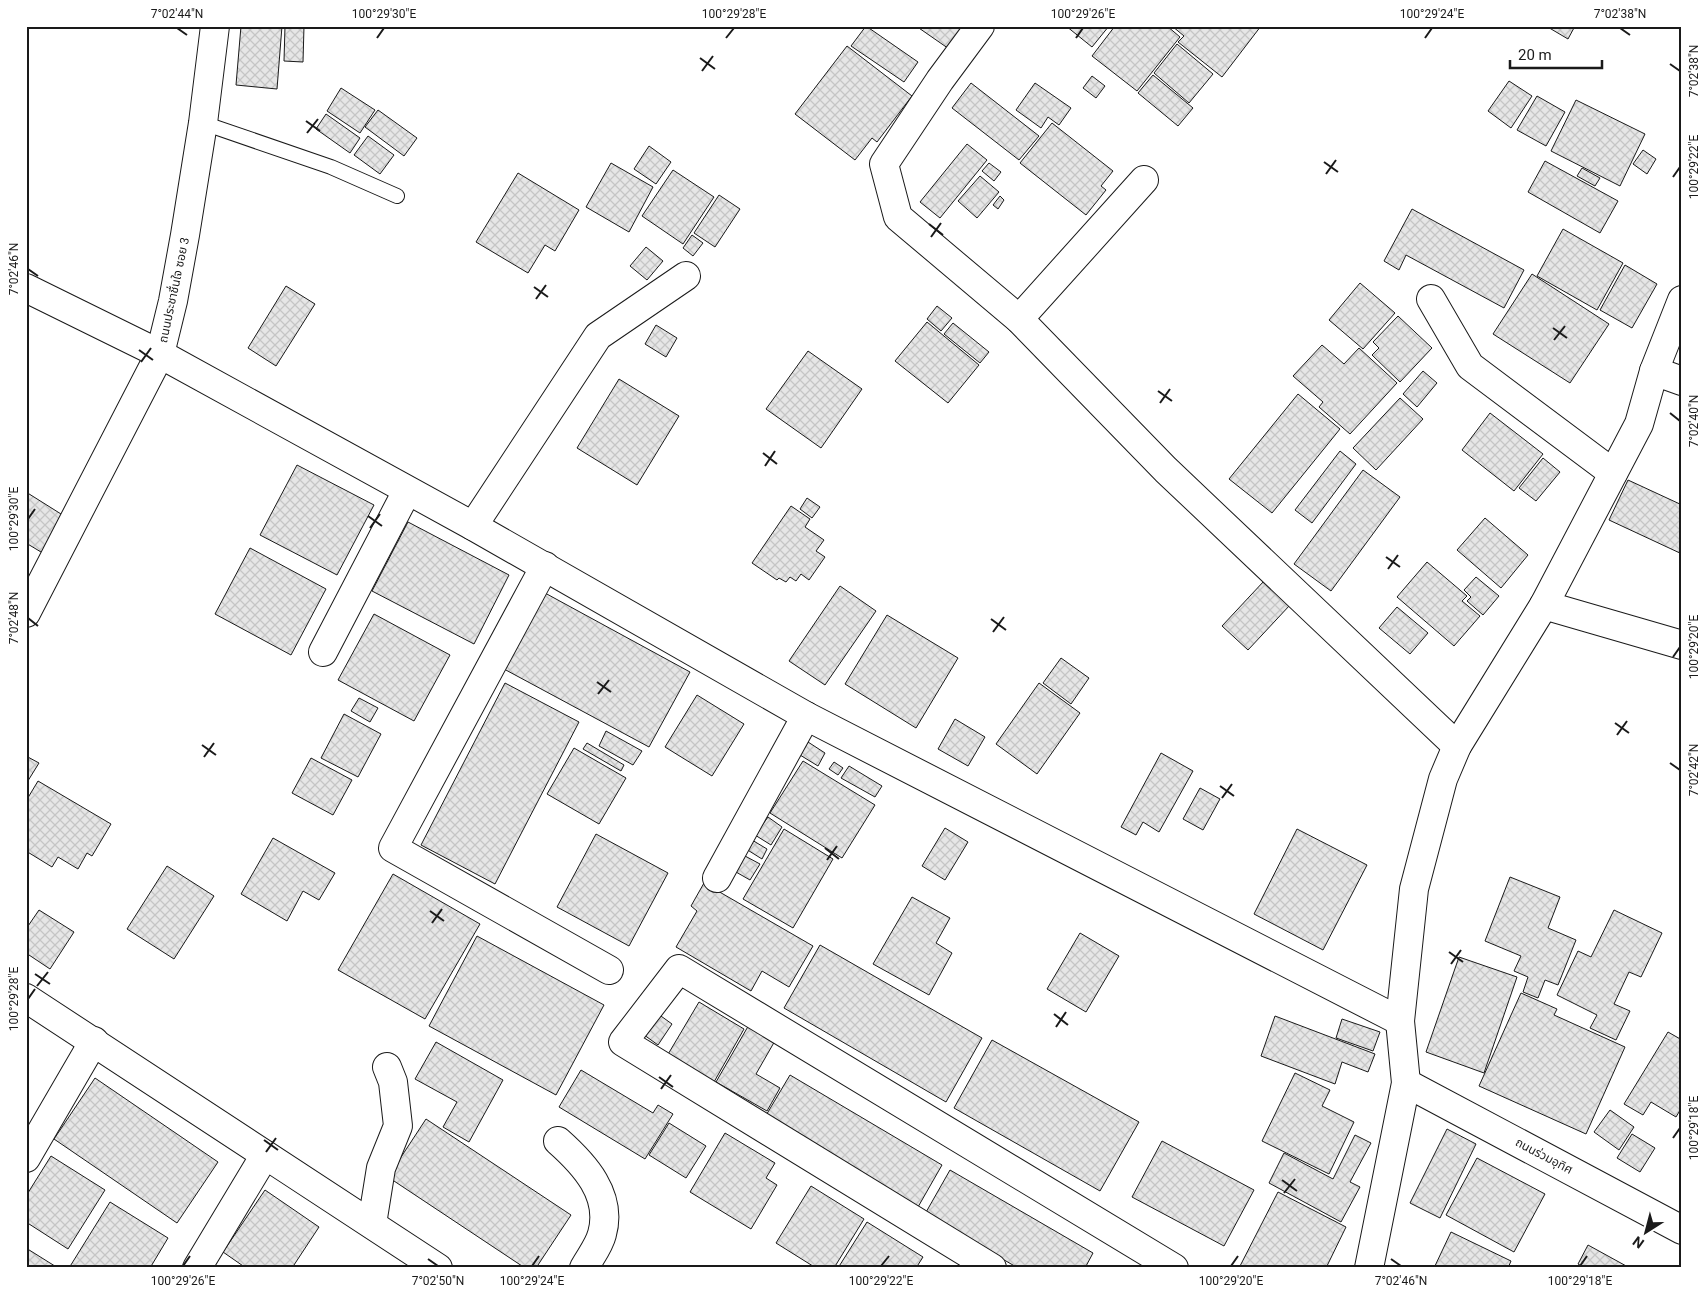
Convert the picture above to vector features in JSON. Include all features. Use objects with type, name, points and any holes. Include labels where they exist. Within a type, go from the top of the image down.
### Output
[{"type":"street","name":"ถนนประชาชื่นใจ ซอย 3","points":[[26,613],[160,354],[174,301],[203,123],[215,26]]},
{"type":"street","points":[[980,26],[940,80],[884,164],[898,217],[1019,319],[1166,470],[1457,746]]},
{"type":"street","points":[[1019,319],[1144,180]]},
{"type":"street","points":[[473,526],[598,336],[686,276]]},
{"type":"street","points":[[26,288],[160,354],[545,566],[806,716],[1400,1021]]},
{"type":"street","points":[[1431,299],[1470,366],[1613,473]]},
{"type":"street","points":[[1369,1268],[1406,1083],[1400,1021],[1414,889],[1443,778],[1457,746],[1544,605],[1639,424],[1654,371],[1682,300]]},
{"type":"street","points":[[1654,371],[1682,381]]},
{"type":"street","points":[[323,652],[408,491]]},
{"type":"street","points":[[545,566],[393,848],[609,970]]},
{"type":"street","points":[[1544,605],[1682,645]]},
{"type":"street","points":[[717,878],[806,716]]},
{"type":"street","points":[[992,1268],[623,1042],[679,969],[1174,1268]]},
{"type":"street","points":[[26,998],[438,1268]]},
{"type":"street","points":[[26,1158],[94,1041]]},
{"type":"street","points":[[372,1224],[381,1168],[398,1126],[393,1082],[387,1067]]},
{"type":"street","name":"ถนนร่วมอุทิศ","points":[[1406,1083],[1682,1230]]},
{"type":"street","points":[[558,1142],[584,1167],[598,1188],[602,1201],[604,1219],[602,1233],[584,1268]]},
{"type":"street","points":[[197,1268],[265,1155]]},
{"type":"lane","points":[[203,123],[332,167],[397,196]]},
{"type":"building","points":[[241,26],[282,26],[277,89],[236,85]]},
{"type":"building","points":[[285,26],[304,26],[303,62],[284,61]]},
{"type":"building","points":[[866,26],[918,62],[904,82],[851,46]]},
{"type":"building","points":[[916,26],[968,26],[952,51]]},
{"type":"building","points":[[1066,26],[1109,26],[1092,47]]},
{"type":"building","points":[[1115,26],[1167,26],[1180,37],[1137,91],[1092,56]]},
{"type":"building","points":[[1172,26],[1261,26],[1222,77],[1178,42],[1184,36]]},
{"type":"building","points":[[1546,26],[1575,26],[1568,39]]},
{"type":"building","points":[[1177,44],[1213,74],[1189,103],[1154,73]]},
{"type":"building","points":[[847,46],[912,96],[877,142],[872,138],[855,160],[795,114]]},
{"type":"building","points":[[1153,75],[1193,108],[1178,126],[1138,93]]},
{"type":"building","points":[[1092,76],[1105,86],[1096,98],[1083,88]]},
{"type":"building","points":[[1509,81],[1532,96],[1511,128],[1488,111]]},
{"type":"building","points":[[971,83],[1039,136],[1019,160],[952,108]]},
{"type":"building","points":[[1035,83],[1071,108],[1059,125],[1048,117],[1041,128],[1016,110]]},
{"type":"building","points":[[341,88],[375,110],[360,133],[327,111]]},
{"type":"building","points":[[1537,96],[1565,112],[1546,146],[1517,130]]},
{"type":"building","points":[[1576,100],[1645,134],[1620,186],[1551,151]]},
{"type":"building","points":[[378,110],[417,138],[404,156],[365,127]]},
{"type":"building","points":[[326,114],[360,138],[350,153],[316,129]]},
{"type":"building","points":[[1052,123],[1113,171],[1101,186],[1106,190],[1086,215],[1020,163]]},
{"type":"building","points":[[368,136],[394,155],[380,174],[354,155]]},
{"type":"building","points":[[967,144],[987,160],[940,218],[920,202]]},
{"type":"building","points":[[649,146],[671,162],[656,184],[634,169]]},
{"type":"building","points":[[1643,150],[1656,159],[1647,174],[1633,164]]},
{"type":"building","points":[[1545,161],[1618,201],[1600,233],[1528,192]]},
{"type":"building","points":[[611,163],[653,187],[629,232],[586,207]]},
{"type":"building","points":[[989,163],[1001,172],[994,181],[982,171]]},
{"type":"building","points":[[1582,168],[1600,178],[1595,186],[1577,176]]},
{"type":"building","points":[[673,170],[714,197],[683,244],[642,216]]},
{"type":"building","points":[[518,173],[579,210],[555,251],[545,245],[528,273],[476,242]]},
{"type":"building","points":[[980,176],[999,192],[977,218],[958,201]]},
{"type":"building","points":[[719,195],[740,209],[715,247],[694,233]]},
{"type":"building","points":[[1000,196],[1004,200],[998,209],[993,205]]},
{"type":"building","points":[[1412,209],[1524,270],[1504,308],[1406,255],[1399,270],[1384,261]]},
{"type":"building","points":[[1563,229],[1623,263],[1597,310],[1537,276]]},
{"type":"building","points":[[692,235],[703,243],[693,256],[683,248]]},
{"type":"building","points":[[646,247],[663,261],[647,280],[630,266]]},
{"type":"building","points":[[1625,265],[1657,284],[1632,328],[1600,310]]},
{"type":"building","points":[[1532,274],[1609,324],[1570,383],[1493,334]]},
{"type":"building","points":[[1360,283],[1395,313],[1363,349],[1329,320]]},
{"type":"building","points":[[286,286],[315,304],[276,366],[248,348]]},
{"type":"building","points":[[937,306],[952,318],[941,331],[927,319]]},
{"type":"building","points":[[1398,316],[1432,348],[1400,382],[1372,355],[1379,348],[1373,342]]},
{"type":"building","points":[[927,322],[979,365],[948,403],[895,361]]},
{"type":"building","points":[[953,323],[989,352],[980,363],[944,334]]},
{"type":"building","points":[[656,325],[677,338],[666,357],[645,344]]},
{"type":"building","points":[[1322,345],[1344,364],[1359,348],[1397,383],[1350,434],[1319,407],[1323,402],[1293,376]]},
{"type":"building","points":[[808,351],[862,389],[821,448],[766,409]]},
{"type":"building","points":[[1423,371],[1437,383],[1417,407],[1403,394]]},
{"type":"building","points":[[619,379],[679,416],[637,485],[577,448]]},
{"type":"building","points":[[1298,394],[1340,429],[1272,513],[1229,479]]},
{"type":"building","points":[[1400,398],[1423,419],[1376,470],[1353,448]]},
{"type":"building","points":[[1490,413],[1543,454],[1514,491],[1462,450]]},
{"type":"building","points":[[1340,451],[1356,464],[1312,523],[1295,510]]},
{"type":"building","points":[[1543,458],[1560,472],[1536,501],[1519,488]]},
{"type":"building","points":[[297,465],[374,505],[337,575],[260,535]]},
{"type":"building","points":[[1363,470],[1400,497],[1331,591],[1294,564]]},
{"type":"building","points":[[1628,480],[1682,505],[1682,554],[1609,520]]},
{"type":"building","points":[[26,492],[69,519],[46,555],[26,543]]},
{"type":"building","points":[[807,498],[820,507],[812,518],[800,509]]},
{"type":"building","points":[[791,506],[810,519],[805,527],[824,540],[816,551],[825,557],[809,580],[801,574],[796,581],[790,577],[786,582],[779,578],[777,580],[752,563]]},
{"type":"building","points":[[1485,518],[1528,555],[1501,588],[1457,550]]},
{"type":"building","points":[[408,522],[509,575],[474,644],[372,591]]},
{"type":"building","points":[[250,548],[326,589],[291,655],[215,614]]},
{"type":"building","points":[[1427,562],[1467,596],[1462,601],[1480,616],[1454,646],[1397,597]]},
{"type":"building","points":[[1476,577],[1499,596],[1483,615],[1467,601],[1471,597],[1464,590]]},
{"type":"building","points":[[1264,581],[1290,605],[1248,650],[1222,626]]},
{"type":"building","points":[[840,586],[876,611],[825,685],[789,661]]},
{"type":"building","points":[[545,593],[690,672],[649,747],[504,669]]},
{"type":"building","points":[[1397,607],[1428,633],[1410,654],[1379,628]]},
{"type":"building","points":[[374,614],[450,655],[414,721],[338,680]]},
{"type":"building","points":[[887,615],[958,658],[916,728],[845,684]]},
{"type":"building","points":[[1061,658],[1089,678],[1071,704],[1043,683]]},
{"type":"building","points":[[505,683],[579,722],[495,884],[421,845]]},
{"type":"building","points":[[1039,683],[1080,713],[1037,774],[996,744]]},
{"type":"building","points":[[697,695],[744,724],[712,776],[665,747]]},
{"type":"building","points":[[359,698],[378,708],[370,722],[351,711]]},
{"type":"building","points":[[344,714],[381,734],[358,777],[321,758]]},
{"type":"building","points":[[955,719],[985,737],[968,766],[938,749]]},
{"type":"building","points":[[606,731],[642,751],[633,765],[599,746]]},
{"type":"building","points":[[808,742],[825,753],[818,766],[800,755]]},
{"type":"building","points":[[587,743],[624,765],[621,771],[583,749]]},
{"type":"building","points":[[574,748],[626,778],[599,824],[547,794]]},
{"type":"building","points":[[1161,753],[1193,771],[1159,832],[1143,822],[1136,835],[1121,827]]},
{"type":"building","points":[[26,756],[39,763],[26,784]]},
{"type":"building","points":[[311,758],[352,780],[333,815],[292,793]]},
{"type":"building","points":[[803,761],[875,805],[842,858],[770,813]]},
{"type":"building","points":[[834,762],[843,768],[838,775],[829,769]]},
{"type":"building","points":[[849,766],[882,786],[875,797],[841,778]]},
{"type":"building","points":[[38,781],[111,824],[92,856],[87,853],[78,869],[58,857],[52,867],[26,851],[26,801]]},
{"type":"building","points":[[1200,788],[1220,799],[1203,830],[1183,819]]},
{"type":"building","points":[[768,817],[782,827],[771,845],[755,835]]},
{"type":"building","points":[[945,828],[968,842],[945,880],[922,866]]},
{"type":"building","points":[[784,829],[833,859],[793,928],[743,899]]},
{"type":"building","points":[[1297,829],[1367,865],[1323,950],[1254,914]]},
{"type":"building","points":[[596,834],[668,873],[629,946],[557,907]]},
{"type":"building","points":[[273,838],[335,873],[319,900],[303,891],[287,921],[241,894]]},
{"type":"building","points":[[752,840],[767,849],[762,859],[746,849]]},
{"type":"building","points":[[745,856],[760,864],[750,880],[736,872]]},
{"type":"building","points":[[167,866],[214,896],[174,959],[127,929]]},
{"type":"building","points":[[393,874],[480,924],[425,1019],[338,970]]},
{"type":"building","points":[[1510,877],[1560,897],[1548,928],[1576,940],[1558,985],[1545,980],[1538,998],[1523,992],[1528,977],[1514,971],[1521,956],[1485,941]]},
{"type":"building","points":[[704,883],[813,946],[789,987],[762,971],[751,991],[676,947],[697,911],[691,906]]},
{"type":"building","points":[[912,897],[950,918],[936,943],[952,953],[929,995],[873,964]]},
{"type":"building","points":[[39,910],[74,932],[50,969],[26,953],[26,929]]},
{"type":"building","points":[[1614,910],[1662,933],[1641,977],[1629,972],[1614,1004],[1630,1011],[1616,1040],[1590,1028],[1597,1015],[1557,995],[1578,951],[1591,957]]},
{"type":"building","points":[[1080,933],[1119,956],[1086,1012],[1047,989]]},
{"type":"building","points":[[477,936],[604,1005],[556,1095],[429,1026]]},
{"type":"building","points":[[820,945],[982,1038],[946,1102],[784,1008]]},
{"type":"building","points":[[1459,957],[1517,977],[1484,1073],[1426,1052]]},
{"type":"building","points":[[1521,993],[1557,1009],[1554,1015],[1625,1047],[1586,1134],[1479,1086]]},
{"type":"building","points":[[699,1002],[744,1029],[714,1082],[667,1056]]},
{"type":"building","points":[[654,1011],[672,1024],[658,1045],[640,1032]]},
{"type":"building","points":[[1275,1016],[1375,1054],[1368,1072],[1342,1062],[1335,1084],[1261,1056]]},
{"type":"building","points":[[1342,1019],[1380,1032],[1373,1051],[1336,1038]]},
{"type":"building","points":[[750,1023],[776,1039],[756,1074],[780,1088],[767,1111],[716,1082]]},
{"type":"building","points":[[1668,1032],[1682,1040],[1682,1107],[1676,1117],[1651,1102],[1643,1115],[1624,1104]]},
{"type":"building","points":[[992,1040],[1139,1122],[1100,1191],[954,1108]]},
{"type":"building","points":[[436,1042],[503,1080],[469,1142],[443,1127],[457,1102],[415,1079]]},
{"type":"building","points":[[581,1070],[653,1113],[658,1105],[673,1114],[645,1159],[559,1107]]},
{"type":"building","points":[[1295,1073],[1330,1090],[1322,1106],[1354,1122],[1329,1174],[1262,1141]]},
{"type":"building","points":[[790,1075],[942,1165],[918,1207],[765,1117]]},
{"type":"building","points":[[95,1078],[218,1162],[177,1223],[54,1139]]},
{"type":"building","points":[[1610,1110],[1634,1127],[1619,1150],[1594,1132]]},
{"type":"building","points":[[426,1119],[571,1215],[536,1268],[525,1268],[388,1177]]},
{"type":"building","points":[[669,1123],[706,1146],[686,1178],[649,1155]]},
{"type":"building","points":[[1447,1129],[1476,1144],[1440,1218],[1410,1203]]},
{"type":"building","points":[[725,1133],[775,1163],[766,1178],[777,1185],[751,1229],[690,1192]]},
{"type":"building","points":[[1632,1134],[1655,1148],[1640,1172],[1617,1158]]},
{"type":"building","points":[[1355,1135],[1371,1143],[1350,1182],[1360,1187],[1341,1222],[1269,1183],[1284,1153],[1333,1179]]},
{"type":"building","points":[[1162,1141],[1254,1190],[1224,1246],[1132,1197]]},
{"type":"building","points":[[51,1156],[105,1190],[68,1249],[26,1222],[26,1196]]},
{"type":"building","points":[[1477,1158],[1545,1194],[1514,1252],[1446,1215]]},
{"type":"building","points":[[950,1170],[1093,1253],[1085,1268],[1018,1268],[925,1214]]},
{"type":"building","points":[[811,1186],[864,1219],[834,1268],[816,1268],[776,1243]]},
{"type":"building","points":[[265,1190],[319,1227],[292,1268],[246,1268],[223,1252]]},
{"type":"building","points":[[1278,1192],[1346,1227],[1326,1268],[1239,1268]]},
{"type":"building","points":[[110,1202],[168,1238],[150,1268],[69,1268]]},
{"type":"building","points":[[867,1222],[923,1257],[916,1268],[838,1268]]},
{"type":"building","points":[[1451,1232],[1511,1261],[1508,1268],[1434,1268]]},
{"type":"building","points":[[1588,1245],[1628,1267],[1585,1268],[1578,1264]]},
{"type":"building","points":[[26,1248],[58,1268],[26,1268]]}]
